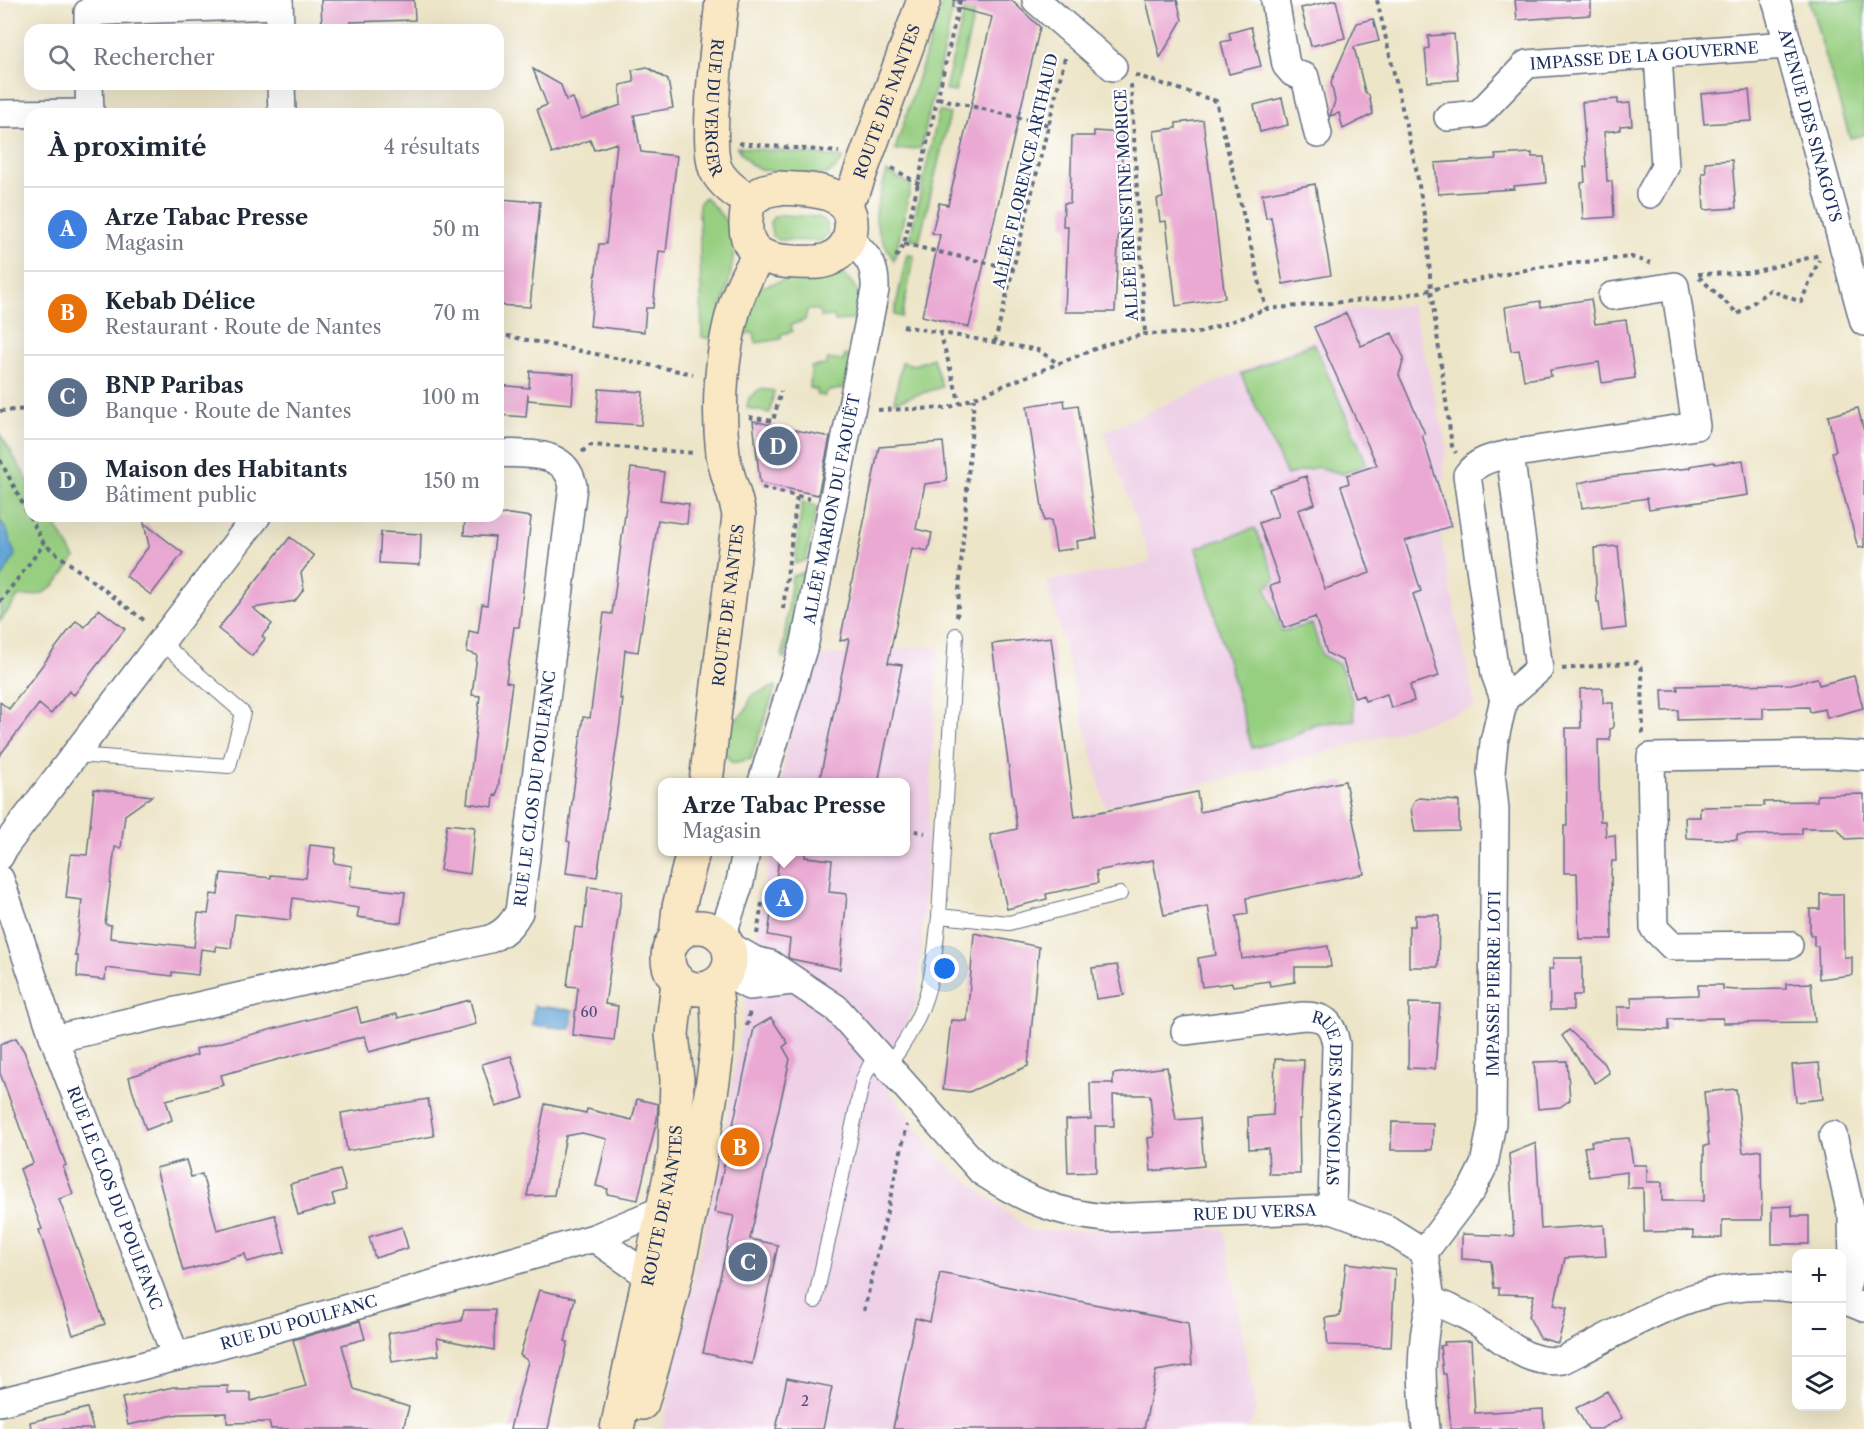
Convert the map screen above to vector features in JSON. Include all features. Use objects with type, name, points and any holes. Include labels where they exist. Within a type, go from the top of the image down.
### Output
[{"type":"main road","name":"RUE DU VERGER","points":[[722,0],[712,152],[716,169],[722,178],[749,201]]},
{"type":"main road","name":"ROUTE DE NANTES","points":[[844,202],[855,187],[924,0]]},
{"type":"main road","points":[[764,190],[829,193],[844,202],[852,217],[851,240],[840,252],[823,262],[773,261],[759,256],[746,236],[744,223],[749,201],[764,190]]},
{"type":"main road","name":"ROUTE DE NANTES","points":[[707,778],[740,516],[736,492],[723,455],[723,380],[735,300],[748,271],[759,256]]},
{"type":"main road","name":"ROUTE DE NANTES","points":[[692,856],[679,908],[712,951]]},
{"type":"main road","name":"ROUTE DE NANTES","points":[[636,1429],[661,1341],[703,1143],[719,1040],[719,1009],[704,856]]},
{"type":"main road","points":[[712,951],[696,988],[678,981],[672,973],[668,954],[712,951]]},
{"type":"main road","name":"ROUTE DE NANTES","points":[[617,1429],[675,1152],[677,1079],[672,1034],[678,981]]},
{"type":"street","points":[[1036,0],[1071,31],[1122,70]]},
{"type":"street","points":[[1275,0],[1286,65],[1293,73],[1305,77],[1318,134]]},
{"type":"street","name":"AVENUE DES SINAGOTS","points":[[1776,0],[1788,45],[1854,248],[1864,322]]},
{"type":"street","points":[[88,24],[88,12],[130,5],[279,12]]},
{"type":"street","name":"IMPASSE DE LA GOUVERNE","points":[[1448,117],[1479,114],[1527,64],[1788,45]]},
{"type":"street","points":[[1650,194],[1665,167],[1658,55]]},
{"type":"street","points":[[89,90],[90,108]]},
{"type":"street","points":[[281,90],[282,108]]},
{"type":"street","points":[[0,114],[24,114]]},
{"type":"street","name":"ALLÉE MARION DU FAOUËT","points":[[764,778],[799,669],[876,290],[876,271],[866,255],[851,240]]},
{"type":"street","points":[[1510,454],[1539,669],[1504,699],[1495,674],[1467,475],[1474,466],[1484,460],[1510,454],[1696,426],[1678,275],[1612,296]]},
{"type":"street","points":[[504,453],[548,457],[565,465]]},
{"type":"street","name":"RUE LE CLOS DU POULFANC","points":[[54,1039],[490,939],[507,930],[519,912],[573,486],[571,473],[565,465]]},
{"type":"street","points":[[0,856],[5,846],[252,522]]},
{"type":"street","name":"IMPASSE PIERRE LOTI","points":[[1424,1252],[1472,1189],[1484,1165],[1492,1123],[1495,809],[1491,772],[1494,742],[1504,699]]},
{"type":"street","points":[[1789,945],[1672,946],[1653,928],[1651,757],[1826,754],[1864,756]]},
{"type":"street","points":[[712,951],[740,882],[745,856]]},
{"type":"street","name":"RUE LE CLOS DU POULFANC","points":[[0,879],[54,1039],[176,1357]]},
{"type":"street","name":"RUE DU VERSA","points":[[712,951],[749,986],[792,981],[836,1008],[982,1172],[1042,1206],[1076,1215],[1106,1218],[1332,1209],[1387,1229],[1424,1252]]},
{"type":"street","name":"RUE DES MAGNOLIAS","points":[[1185,1031],[1303,1016],[1317,1016],[1328,1020],[1334,1030],[1336,1044],[1332,1209]]},
{"type":"street","points":[[1833,1135],[1852,1218],[1853,1261],[1849,1302]]},
{"type":"street","name":"RUE DU POULFANC","points":[[0,1402],[176,1357],[594,1238],[662,1210]]},
{"type":"street","points":[[594,1238],[650,1277]]},
{"type":"street","points":[[1424,1252],[1431,1300],[1422,1348],[1426,1429]]},
{"type":"street","points":[[1431,1300],[1477,1322],[1524,1355],[1553,1362],[1563,1360],[1659,1310],[1699,1294],[1731,1288],[1792,1289]]},
{"type":"lane","points":[[815,1301],[863,1079],[910,1037],[923,1009],[933,970],[939,916],[956,635]]},
{"type":"lane","points":[[75,755],[229,766],[243,713],[163,639]]},
{"type":"lane","points":[[939,916],[1009,923],[1120,894]]},
{"type":"path","points":[[960,0],[904,244],[1014,269]]},
{"type":"path","points":[[1377,0],[1416,168],[1452,446],[1467,475]]},
{"type":"path","name":"ALLÉE FLORENCE ARTHAUD","points":[[995,342],[1071,31]]},
{"type":"path","points":[[1122,70],[1216,101],[1266,309]]},
{"type":"path","name":"ALLÉE ERNESTINE MORICE","points":[[1122,70],[1145,334]]},
{"type":"path","points":[[938,98],[1049,125]]},
{"type":"path","points":[[731,137],[741,144],[844,152]]},
{"type":"path","points":[[890,167],[919,184]]},
{"type":"path","points":[[854,404],[883,411],[948,408],[1107,344],[1145,334],[1198,333],[1266,309],[1396,297],[1540,267],[1631,257],[1678,275],[1738,314],[1770,290],[1801,302],[1822,255],[1749,273],[1678,275]]},
{"type":"path","points":[[903,326],[1038,350],[1059,365]]},
{"type":"path","points":[[940,332],[960,404]]},
{"type":"path","points":[[504,335],[723,380]]},
{"type":"path","points":[[744,417],[773,421],[781,391]]},
{"type":"path","points":[[956,635],[974,399]]},
{"type":"path","points":[[0,411],[24,409]]},
{"type":"path","points":[[565,465],[591,446],[723,455]]},
{"type":"path","points":[[0,460],[24,506]]},
{"type":"path","points":[[756,487],[834,503]]},
{"type":"path","points":[[32,522],[44,544],[163,639]]},
{"type":"path","points":[[0,602],[44,544]]},
{"type":"path","points":[[1539,669],[1637,662],[1642,670],[1643,735],[1651,757]]},
{"type":"path","points":[[864,1311],[904,1140]]},
{"type":"shaded area","points":[[1412,305],[1447,447],[1442,466],[1446,478],[1441,479],[1455,529],[1440,535],[1475,707],[1373,739],[1209,783],[1105,806],[1047,581],[1135,567],[1151,561],[1104,432],[1316,338],[1309,323],[1343,310]]},
{"type":"shaded area","points":[[939,647],[918,1000],[880,1077],[939,1158],[1030,1231],[1224,1229],[1256,1412],[1248,1429],[662,1429],[723,1142],[769,856],[910,856],[910,778],[782,778],[801,658]]},
{"type":"green space","points":[[943,0],[955,0],[921,148],[895,150]]},
{"type":"green space","points":[[1809,0],[1864,0],[1864,135],[1850,138]]},
{"type":"green space","points":[[977,3],[955,92],[945,90],[966,4]]},
{"type":"green space","points":[[939,111],[950,114],[919,242],[910,238]]},
{"type":"green space","points":[[737,147],[843,158],[834,170],[826,174],[783,172],[756,167]]},
{"type":"green space","points":[[887,172],[911,185],[894,261],[880,236],[876,218],[876,209]]},
{"type":"green space","points":[[705,197],[726,221],[733,241],[732,268],[713,339],[702,337],[699,204]]},
{"type":"green space","points":[[781,215],[819,217],[827,223],[828,234],[820,241],[779,240],[772,235],[770,222],[774,217]]},
{"type":"green space","points":[[907,254],[914,256],[902,317],[894,315]]},
{"type":"green space","points":[[835,274],[843,274],[856,289],[861,306],[861,319],[835,321],[834,316],[821,317],[818,310],[807,310],[805,320],[791,325],[792,332],[781,334],[781,339],[756,343],[754,333],[741,334],[754,295],[761,287],[788,279],[820,280]]},
{"type":"green space","points":[[1314,343],[1367,464],[1343,474],[1317,467],[1287,475],[1241,374]]},
{"type":"green space","points":[[845,355],[855,357],[848,387],[826,392],[825,396],[817,395],[817,390],[810,388],[811,367],[826,365],[828,359],[843,361]]},
{"type":"green space","points":[[933,358],[942,387],[894,402],[902,362],[914,365]]},
{"type":"green space","points":[[760,389],[774,391],[770,413],[747,408],[749,398]]},
{"type":"green space","points":[[0,434],[24,474],[24,522],[54,522],[75,558],[53,587],[39,594],[19,596],[0,621]]},
{"type":"green space","points":[[802,502],[817,506],[806,560],[795,564]]},
{"type":"green space","points":[[1255,528],[1276,579],[1266,588],[1282,631],[1312,624],[1322,655],[1340,665],[1352,701],[1355,720],[1314,724],[1290,738],[1252,748],[1196,548]]},
{"type":"green space","points":[[804,572],[786,658],[782,658],[792,576]]},
{"type":"green space","points":[[776,686],[751,759],[732,763],[724,753],[727,728],[746,710],[752,695]]},
{"type":"water","points":[[0,520],[7,531],[15,555],[0,581]]},
{"type":"water","points":[[534,1006],[573,1010],[571,1029],[532,1025]]},
{"type":"building","points":[[321,0],[414,0],[415,20],[322,24]]},
{"type":"building","points":[[954,0],[1011,0],[1040,27],[969,327],[922,316],[940,235],[932,233],[939,203],[948,205],[992,17],[953,7]]},
{"type":"building","points":[[1146,0],[1177,0],[1182,20],[1160,58]]},
{"type":"building","points":[[1336,0],[1345,38],[1311,46],[1301,8]]},
{"type":"building","points":[[1515,0],[1591,0],[1591,15],[1517,20]]},
{"type":"building","points":[[1373,19],[1379,41],[1354,47],[1373,114],[1343,129],[1339,113],[1330,116],[1335,101],[1331,82],[1357,23]]},
{"type":"building","points":[[1251,27],[1261,66],[1229,74],[1221,42],[1231,40],[1229,33]]},
{"type":"building","points":[[1454,34],[1458,80],[1428,82],[1425,49],[1429,48],[1428,36]]},
{"type":"building","points":[[647,67],[668,80],[673,108],[634,115],[641,152],[677,156],[666,252],[659,251],[653,308],[646,308],[644,332],[590,326],[599,244],[606,244],[617,143],[594,150],[590,140],[552,154],[537,109],[547,105],[533,69],[561,85],[566,100],[573,98],[581,119],[621,105],[620,85],[634,82],[632,70]]},
{"type":"building","points":[[1749,90],[1752,121],[1704,124],[1701,94]]},
{"type":"building","points":[[1282,98],[1288,125],[1260,132],[1254,105]]},
{"type":"building","points":[[1618,99],[1618,104],[1630,103],[1632,125],[1620,126],[1620,130],[1604,132],[1607,181],[1612,181],[1614,217],[1583,219],[1581,183],[1585,182],[1584,167],[1587,167],[1582,102]]},
{"type":"building","points":[[1203,120],[1225,298],[1176,306],[1166,221],[1160,222],[1157,199],[1163,198],[1154,131],[1176,128],[1176,123]]},
{"type":"building","points":[[1094,131],[1123,133],[1115,312],[1065,312],[1068,226],[1063,226],[1064,203],[1070,203],[1072,136],[1094,136]]},
{"type":"building","points":[[1532,153],[1532,157],[1544,157],[1546,183],[1514,186],[1514,189],[1438,194],[1435,163],[1496,159],[1495,155]]},
{"type":"building","points":[[1732,160],[1736,208],[1704,210],[1702,173],[1706,173],[1705,162]]},
{"type":"building","points":[[1315,184],[1331,275],[1283,284],[1271,217],[1266,218],[1262,194]]},
{"type":"building","points":[[504,199],[540,202],[530,307],[504,305]]},
{"type":"building","points":[[1591,299],[1595,324],[1626,320],[1635,378],[1602,383],[1599,362],[1550,370],[1551,376],[1524,380],[1519,350],[1511,351],[1505,307],[1540,301],[1541,307]]},
{"type":"building","points":[[1346,313],[1361,346],[1392,333],[1404,358],[1399,375],[1425,434],[1422,435],[1451,526],[1405,541],[1421,591],[1413,594],[1439,676],[1410,685],[1414,701],[1391,708],[1387,694],[1365,701],[1363,695],[1355,698],[1343,661],[1327,653],[1315,617],[1284,628],[1270,586],[1280,583],[1259,523],[1278,516],[1269,489],[1306,476],[1315,504],[1298,510],[1325,589],[1370,573],[1341,486],[1349,483],[1347,475],[1377,465],[1314,327]]},
{"type":"building","points":[[530,371],[574,374],[572,404],[528,400],[528,394],[526,417],[504,415],[504,386],[529,388]]},
{"type":"building","points":[[599,389],[643,392],[641,425],[596,422]]},
{"type":"building","points":[[1064,400],[1065,407],[1078,405],[1097,538],[1077,541],[1078,548],[1056,551],[1051,520],[1044,521],[1027,406]]},
{"type":"building","points":[[1858,408],[1864,432],[1864,547],[1858,548],[1832,452],[1836,451],[1828,416]]},
{"type":"building","points":[[753,421],[830,437],[818,495],[760,483]]},
{"type":"building","points":[[943,442],[947,481],[925,484],[916,529],[932,533],[928,551],[912,548],[888,663],[902,665],[879,778],[820,778],[849,639],[840,641],[879,447]]},
{"type":"building","points":[[1743,460],[1748,495],[1649,509],[1647,498],[1582,508],[1578,483],[1607,477],[1690,468],[1690,466],[1714,462],[1715,464]]},
{"type":"building","points":[[631,468],[664,472],[660,500],[689,504],[687,524],[658,520],[638,652],[625,650],[620,699],[623,699],[597,877],[566,873],[570,842],[567,841],[583,717],[590,718],[604,613],[612,614]]},
{"type":"building","points":[[504,514],[531,517],[519,627],[514,627],[506,682],[512,683],[497,796],[494,795],[493,807],[467,803],[480,696],[472,695],[477,655],[467,652],[469,631],[478,633],[482,604],[487,605],[495,537],[464,535],[465,522],[504,522]]},
{"type":"building","points":[[144,523],[183,553],[151,595],[126,576],[149,546]]},
{"type":"building","points":[[381,532],[421,534],[420,565],[379,563]]},
{"type":"building","points":[[290,537],[314,556],[301,573],[304,589],[295,601],[253,608],[272,624],[262,636],[265,639],[252,656],[218,629]]},
{"type":"building","points":[[1618,546],[1626,628],[1602,631],[1599,602],[1597,602],[1594,548]]},
{"type":"building","points":[[99,609],[125,629],[74,695],[69,691],[51,714],[39,704],[0,755],[0,702],[9,709],[76,621],[85,627]]},
{"type":"building","points":[[1051,637],[1075,817],[1197,792],[1200,812],[1345,781],[1364,874],[1246,898],[1248,914],[1236,916],[1242,959],[1328,946],[1331,967],[1295,967],[1295,982],[1270,986],[1269,981],[1202,987],[1198,958],[1216,955],[1208,906],[1164,915],[1153,860],[1096,871],[1098,883],[1046,894],[1047,899],[1007,909],[990,835],[1017,829],[992,644]]},
{"type":"building","points":[[1854,676],[1863,708],[1827,718],[1825,709],[1810,712],[1809,707],[1763,708],[1763,718],[1678,720],[1678,710],[1663,711],[1662,690],[1678,690],[1677,686],[1791,684],[1817,678],[1819,685]]},
{"type":"building","points":[[1603,688],[1603,703],[1613,703],[1613,728],[1610,729],[1610,740],[1598,740],[1600,821],[1605,821],[1606,836],[1615,835],[1616,861],[1612,861],[1611,872],[1612,939],[1579,939],[1577,873],[1564,873],[1564,826],[1567,826],[1566,728],[1581,728],[1580,689]]},
{"type":"building","points":[[94,789],[152,796],[125,815],[121,848],[115,847],[105,924],[111,925],[110,938],[194,947],[198,913],[208,914],[211,894],[218,895],[221,873],[271,878],[271,875],[306,878],[310,845],[336,848],[334,863],[352,866],[350,886],[405,892],[401,923],[357,917],[359,908],[293,898],[290,920],[235,914],[231,948],[216,946],[216,951],[201,949],[198,975],[172,972],[172,976],[106,968],[105,980],[77,977],[78,956],[75,956],[82,900],[66,898],[71,854],[87,855]]},
{"type":"building","points":[[1864,794],[1864,838],[1846,839],[1837,828],[1802,828],[1802,834],[1737,835],[1737,840],[1686,838],[1685,817],[1700,817],[1700,807],[1764,806],[1764,802],[1817,801],[1817,795]]},
{"type":"building","points":[[1419,798],[1459,801],[1459,831],[1415,832],[1411,809],[1415,800]]},
{"type":"building","points":[[447,824],[475,827],[470,874],[440,870]]},
{"type":"building","points":[[779,856],[805,856],[832,860],[829,892],[847,894],[840,969],[791,959],[788,957],[790,939],[768,935]]},
{"type":"building","points":[[588,887],[622,891],[605,1004],[618,1006],[614,1040],[573,1035],[578,987],[567,986],[575,927],[583,928]]},
{"type":"building","points":[[1820,894],[1843,894],[1844,957],[1852,957],[1852,975],[1819,979],[1818,946],[1814,946],[1814,935],[1810,935],[1810,909],[1820,909]]},
{"type":"building","points":[[1415,915],[1439,915],[1438,967],[1409,967],[1409,926],[1415,926]]},
{"type":"building","points":[[974,933],[1039,947],[1028,1066],[969,1092],[943,1089],[951,1020],[967,1021]]},
{"type":"building","points":[[1553,958],[1582,958],[1582,995],[1573,995],[1573,1010],[1550,1010],[1549,969],[1553,969]]},
{"type":"building","points":[[1117,965],[1124,995],[1096,999],[1092,968]]},
{"type":"building","points":[[1811,983],[1815,1022],[1723,1023],[1723,1018],[1669,1019],[1669,1030],[1617,1028],[1617,1007],[1632,1007],[1631,997],[1698,995],[1698,985],[1723,985],[1723,989],[1735,990],[1786,989],[1786,984]]},
{"type":"building","points":[[470,1000],[476,1024],[369,1052],[365,1036],[221,1075],[224,1085],[166,1100],[172,1120],[146,1130],[129,1077],[197,1055],[196,1049],[357,1007],[361,1023],[397,1014],[398,1018]]},
{"type":"building","points":[[1409,1003],[1440,1004],[1435,1069],[1408,1068]]},
{"type":"building","points":[[771,1018],[788,1043],[783,1047],[790,1059],[750,1239],[778,1245],[752,1364],[703,1353],[734,1216],[714,1212],[754,1028]]},
{"type":"building","points":[[1569,1030],[1605,1064],[1609,1073],[1595,1083],[1562,1036]]},
{"type":"building","points":[[16,1038],[24,1051],[66,1165],[63,1167],[73,1194],[59,1199],[105,1324],[73,1335],[39,1230],[42,1229],[20,1169],[33,1163],[0,1073],[0,1044]]},
{"type":"building","points":[[511,1056],[524,1098],[496,1107],[482,1064]]},
{"type":"building","points":[[1275,1059],[1304,1060],[1301,1119],[1299,1119],[1300,1174],[1269,1174],[1268,1148],[1249,1149],[1248,1117],[1273,1115]]},
{"type":"building","points":[[1567,1061],[1570,1100],[1560,1107],[1538,1109],[1534,1062]]},
{"type":"building","points":[[1819,1063],[1823,1099],[1796,1102],[1792,1065]]},
{"type":"building","points":[[1167,1067],[1176,1120],[1200,1118],[1204,1166],[1151,1171],[1148,1138],[1154,1137],[1150,1095],[1113,1095],[1114,1126],[1095,1126],[1096,1172],[1068,1173],[1066,1120],[1091,1119],[1090,1083],[1113,1083],[1113,1074]]},
{"type":"building","points":[[1736,1089],[1743,1153],[1761,1150],[1762,1220],[1722,1220],[1722,1238],[1693,1238],[1693,1231],[1644,1232],[1643,1188],[1627,1188],[1627,1172],[1589,1177],[1584,1147],[1592,1146],[1591,1141],[1629,1138],[1633,1165],[1647,1165],[1647,1182],[1662,1182],[1662,1201],[1704,1201],[1704,1146],[1709,1145],[1704,1092]]},
{"type":"building","points":[[428,1099],[434,1136],[347,1151],[341,1113]]},
{"type":"building","points":[[637,1099],[658,1104],[657,1119],[638,1200],[607,1194],[608,1189],[596,1186],[607,1139],[582,1133],[566,1136],[554,1195],[527,1196],[545,1104],[586,1113],[587,1109],[632,1120]]},
{"type":"building","points":[[1392,1122],[1433,1123],[1432,1150],[1391,1150]]},
{"type":"building","points":[[1536,1143],[1541,1229],[1604,1225],[1606,1256],[1565,1258],[1554,1305],[1567,1308],[1558,1343],[1540,1338],[1529,1317],[1534,1295],[1499,1294],[1499,1288],[1494,1288],[1491,1261],[1462,1259],[1462,1234],[1514,1236],[1509,1154]]},
{"type":"building","points":[[186,1160],[191,1177],[202,1174],[217,1230],[275,1215],[285,1252],[247,1262],[245,1254],[183,1271],[156,1168]]},
{"type":"building","points":[[340,1170],[346,1190],[332,1194],[335,1205],[298,1215],[290,1184]]},
{"type":"building","points":[[1792,1206],[1792,1216],[1809,1216],[1809,1244],[1772,1244],[1772,1207]]},
{"type":"building","points":[[402,1227],[408,1248],[375,1258],[369,1237]]},
{"type":"building","points":[[1346,1263],[1395,1269],[1391,1347],[1328,1345],[1325,1318],[1340,1316]]},
{"type":"building","points":[[940,1273],[1188,1323],[1192,1365],[1156,1371],[1144,1429],[893,1429],[915,1318],[930,1322]]},
{"type":"building","points":[[539,1290],[575,1298],[565,1341],[568,1342],[548,1429],[510,1429],[528,1361],[520,1355]]},
{"type":"building","points":[[464,1310],[495,1310],[494,1350],[437,1338],[439,1355],[392,1362],[388,1333],[461,1321]]},
{"type":"building","points":[[360,1321],[365,1339],[342,1345],[354,1389],[409,1407],[403,1429],[271,1429],[269,1422],[227,1423],[227,1413],[179,1414],[128,1425],[122,1398],[173,1387],[228,1386],[228,1393],[251,1393],[251,1401],[306,1386],[293,1340]]},
{"type":"building","points":[[1471,1341],[1475,1413],[1543,1409],[1544,1429],[1451,1429],[1446,1374],[1443,1374],[1440,1346],[1445,1345],[1444,1342]]},
{"type":"building","points":[[787,1378],[832,1387],[823,1429],[776,1429]]},
{"type":"building","points":[[1607,1391],[1622,1418],[1601,1429],[1588,1429],[1576,1408]]},
{"type":"building","points":[[87,1408],[93,1429],[31,1429],[30,1422]]},
{"type":"place","name":"Maison des Habitants","points":[[778,446]]},
{"type":"place","name":"Arze Tabac Presse","points":[[784,898]]},
{"type":"place","name":"Kebab Délice","points":[[740,1147]]},
{"type":"place","name":"BNP Paribas","points":[[748,1262]]}]
